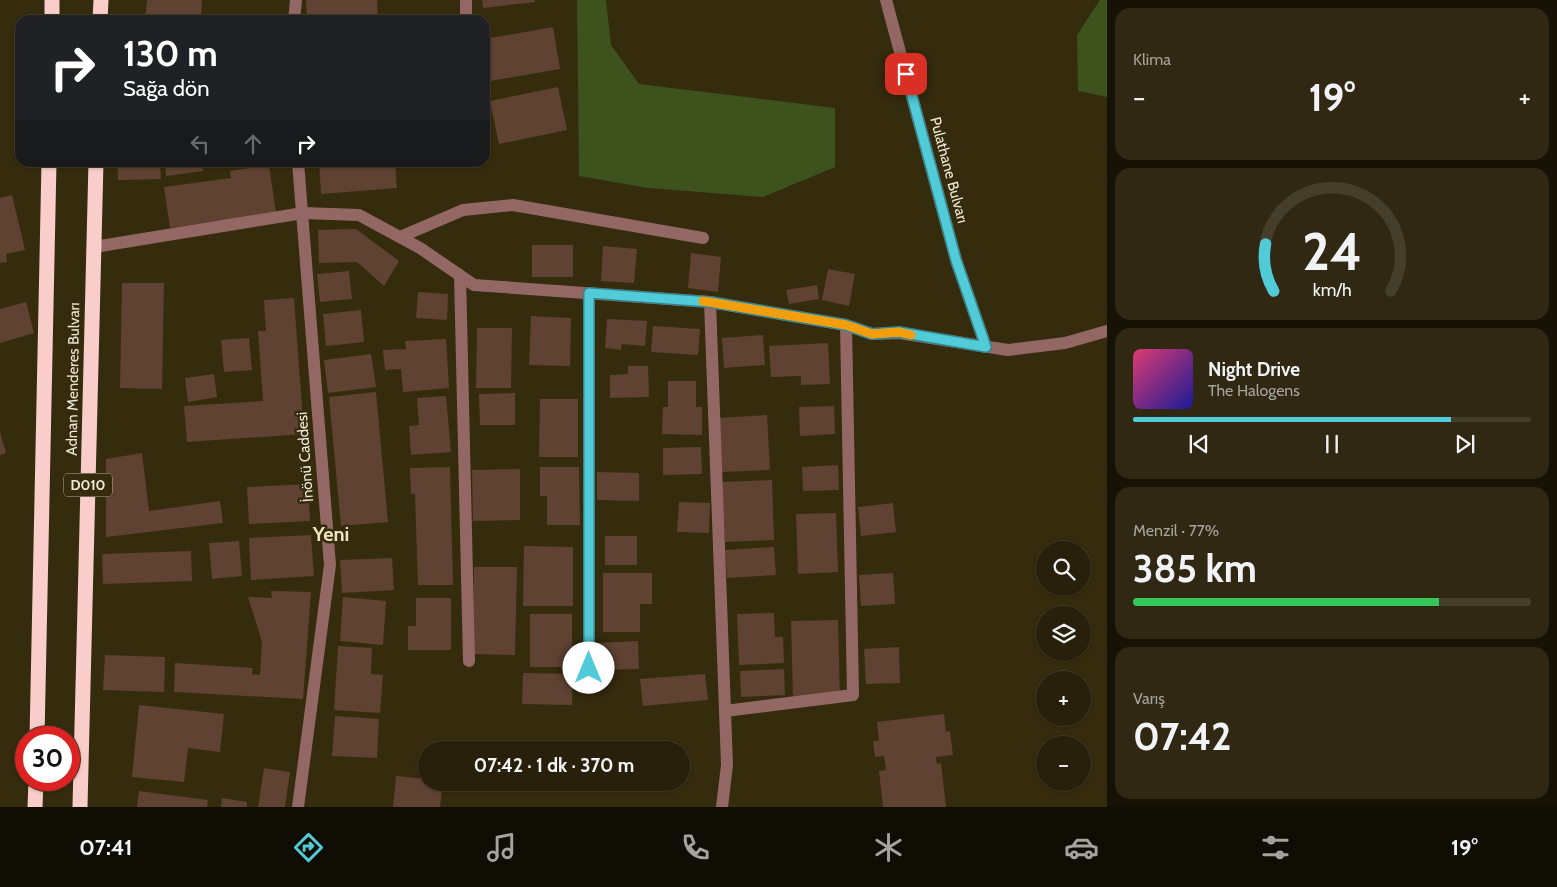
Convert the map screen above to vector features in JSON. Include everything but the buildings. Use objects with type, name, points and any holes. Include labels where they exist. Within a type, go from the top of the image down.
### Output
[{"type":"highway","points":[[52,0],[52,15]]},
{"type":"highway","points":[[100,15],[101,0]]},
{"type":"highway","name":"Adnan Menderes Bulvarı","points":[[37,726],[49,167]]},
{"type":"highway","name":"Adnan Menderes Bulvarı","points":[[80,807],[96,167]]},
{"type":"highway","points":[[35,807],[36,791]]},
{"type":"street","points":[[294,15],[296,0]]},
{"type":"street","points":[[466,0],[466,15]]},
{"type":"street","name":"Pulathane Bulvarı","points":[[886,0],[956,260],[986,347]]},
{"type":"street","name":"İnönü Caddesi","points":[[298,167],[330,565],[298,807]]},
{"type":"street","points":[[400,237],[463,210],[513,205],[703,238]]},
{"type":"street","points":[[94,247],[303,213],[359,215],[400,237],[474,285],[710,302],[846,325],[872,334],[899,332],[1008,350],[1065,343],[1107,331]]},
{"type":"street","points":[[460,275],[470,661]]},
{"type":"street","points":[[589,293],[589,688]]},
{"type":"street","points":[[710,302],[727,765],[722,807]]},
{"type":"street","points":[[725,711],[852,695],[846,325]]},
{"type":"green space","points":[[577,0],[606,0],[611,45],[639,84],[835,108],[835,167],[763,197],[648,188],[579,176]]},
{"type":"green space","points":[[1100,0],[1107,0],[1107,97],[1078,91],[1077,35]]},
{"type":"slow traffic","points":[[703,301],[846,325],[872,334],[899,332],[911,335]]},
{"type":"district","name":"Yeni","points":[[331,534]]},
{"type":"route","points":[[589,668],[589,293],[679,298],[710,302],[846,325],[872,334],[899,332],[948,342],[986,347],[956,260],[906,74]]}]
